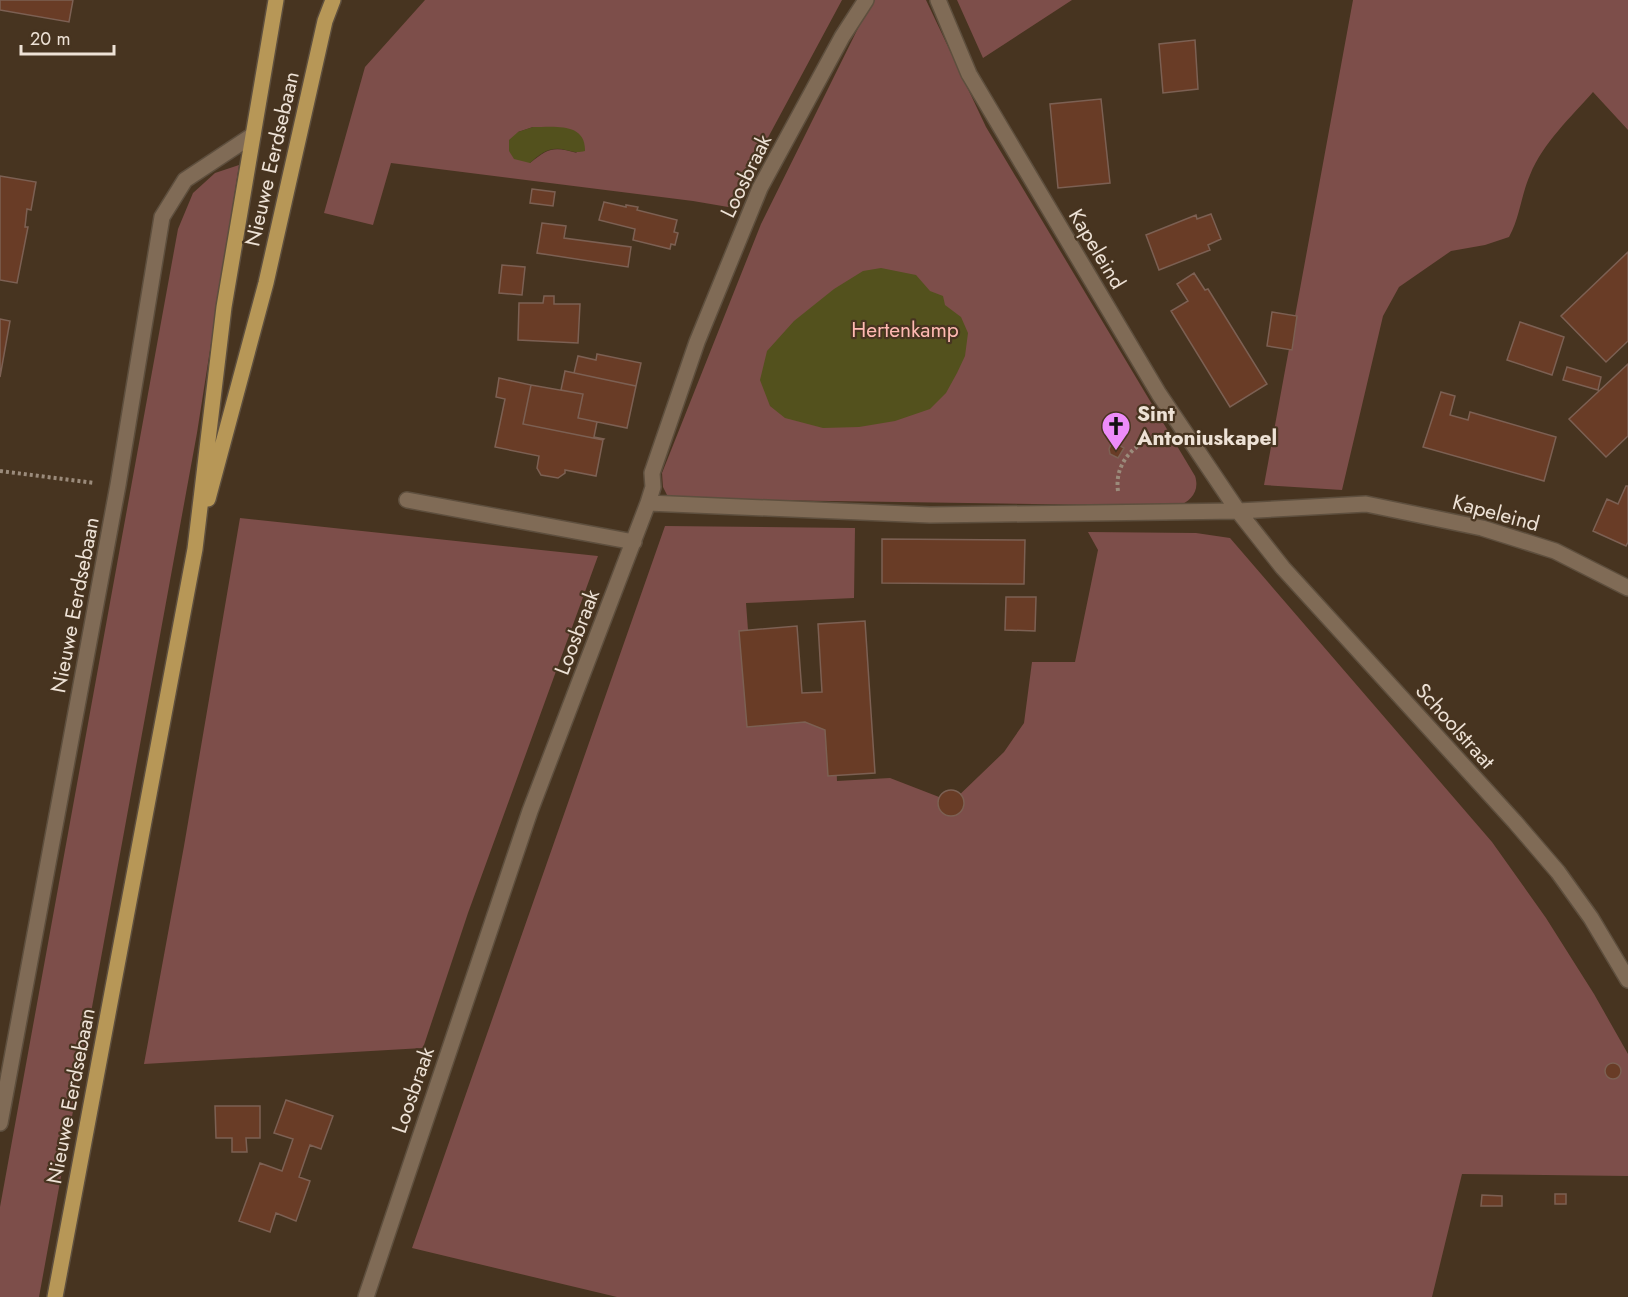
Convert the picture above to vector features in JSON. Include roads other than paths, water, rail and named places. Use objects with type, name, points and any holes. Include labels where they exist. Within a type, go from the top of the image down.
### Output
[{"type":"main road","name":"Nieuwe Eerdsebaan","points":[[55,1297],[195,549],[224,307],[276,0]]},
{"type":"main road","name":"Nieuwe Eerdsebaan","points":[[325,21],[326,0]]},
{"type":"main road","name":"Nieuwe Eerdsebaan","points":[[195,549],[266,283],[325,21],[333,0]]},
{"type":"street","name":"Loosbraak","points":[[366,1297],[530,810],[648,503],[653,487],[652,473],[697,342],[760,188],[836,47],[866,0]]},
{"type":"street","name":"Kapeleind","points":[[938,0],[969,74],[1159,394],[1238,511]]},
{"type":"street","name":"Nieuwe Eerdsebaan","points":[[0,1123],[118,485],[162,217],[185,180],[253,135]]},
{"type":"street","points":[[407,500],[634,542]]},
{"type":"street","name":"Kapeleind","points":[[648,503],[930,515],[1238,511],[1366,504],[1482,528],[1524,541],[1555,551],[1628,588]]},
{"type":"street","name":"Schoolstraat","points":[[1238,511],[1283,568],[1558,872],[1591,918],[1628,980]]},
{"type":"place","name":"Sint Antoniuskapel","points":[[1116,452]]},
{"type":"park label","name":"Hertenkamp","points":[[905,330]]}]
